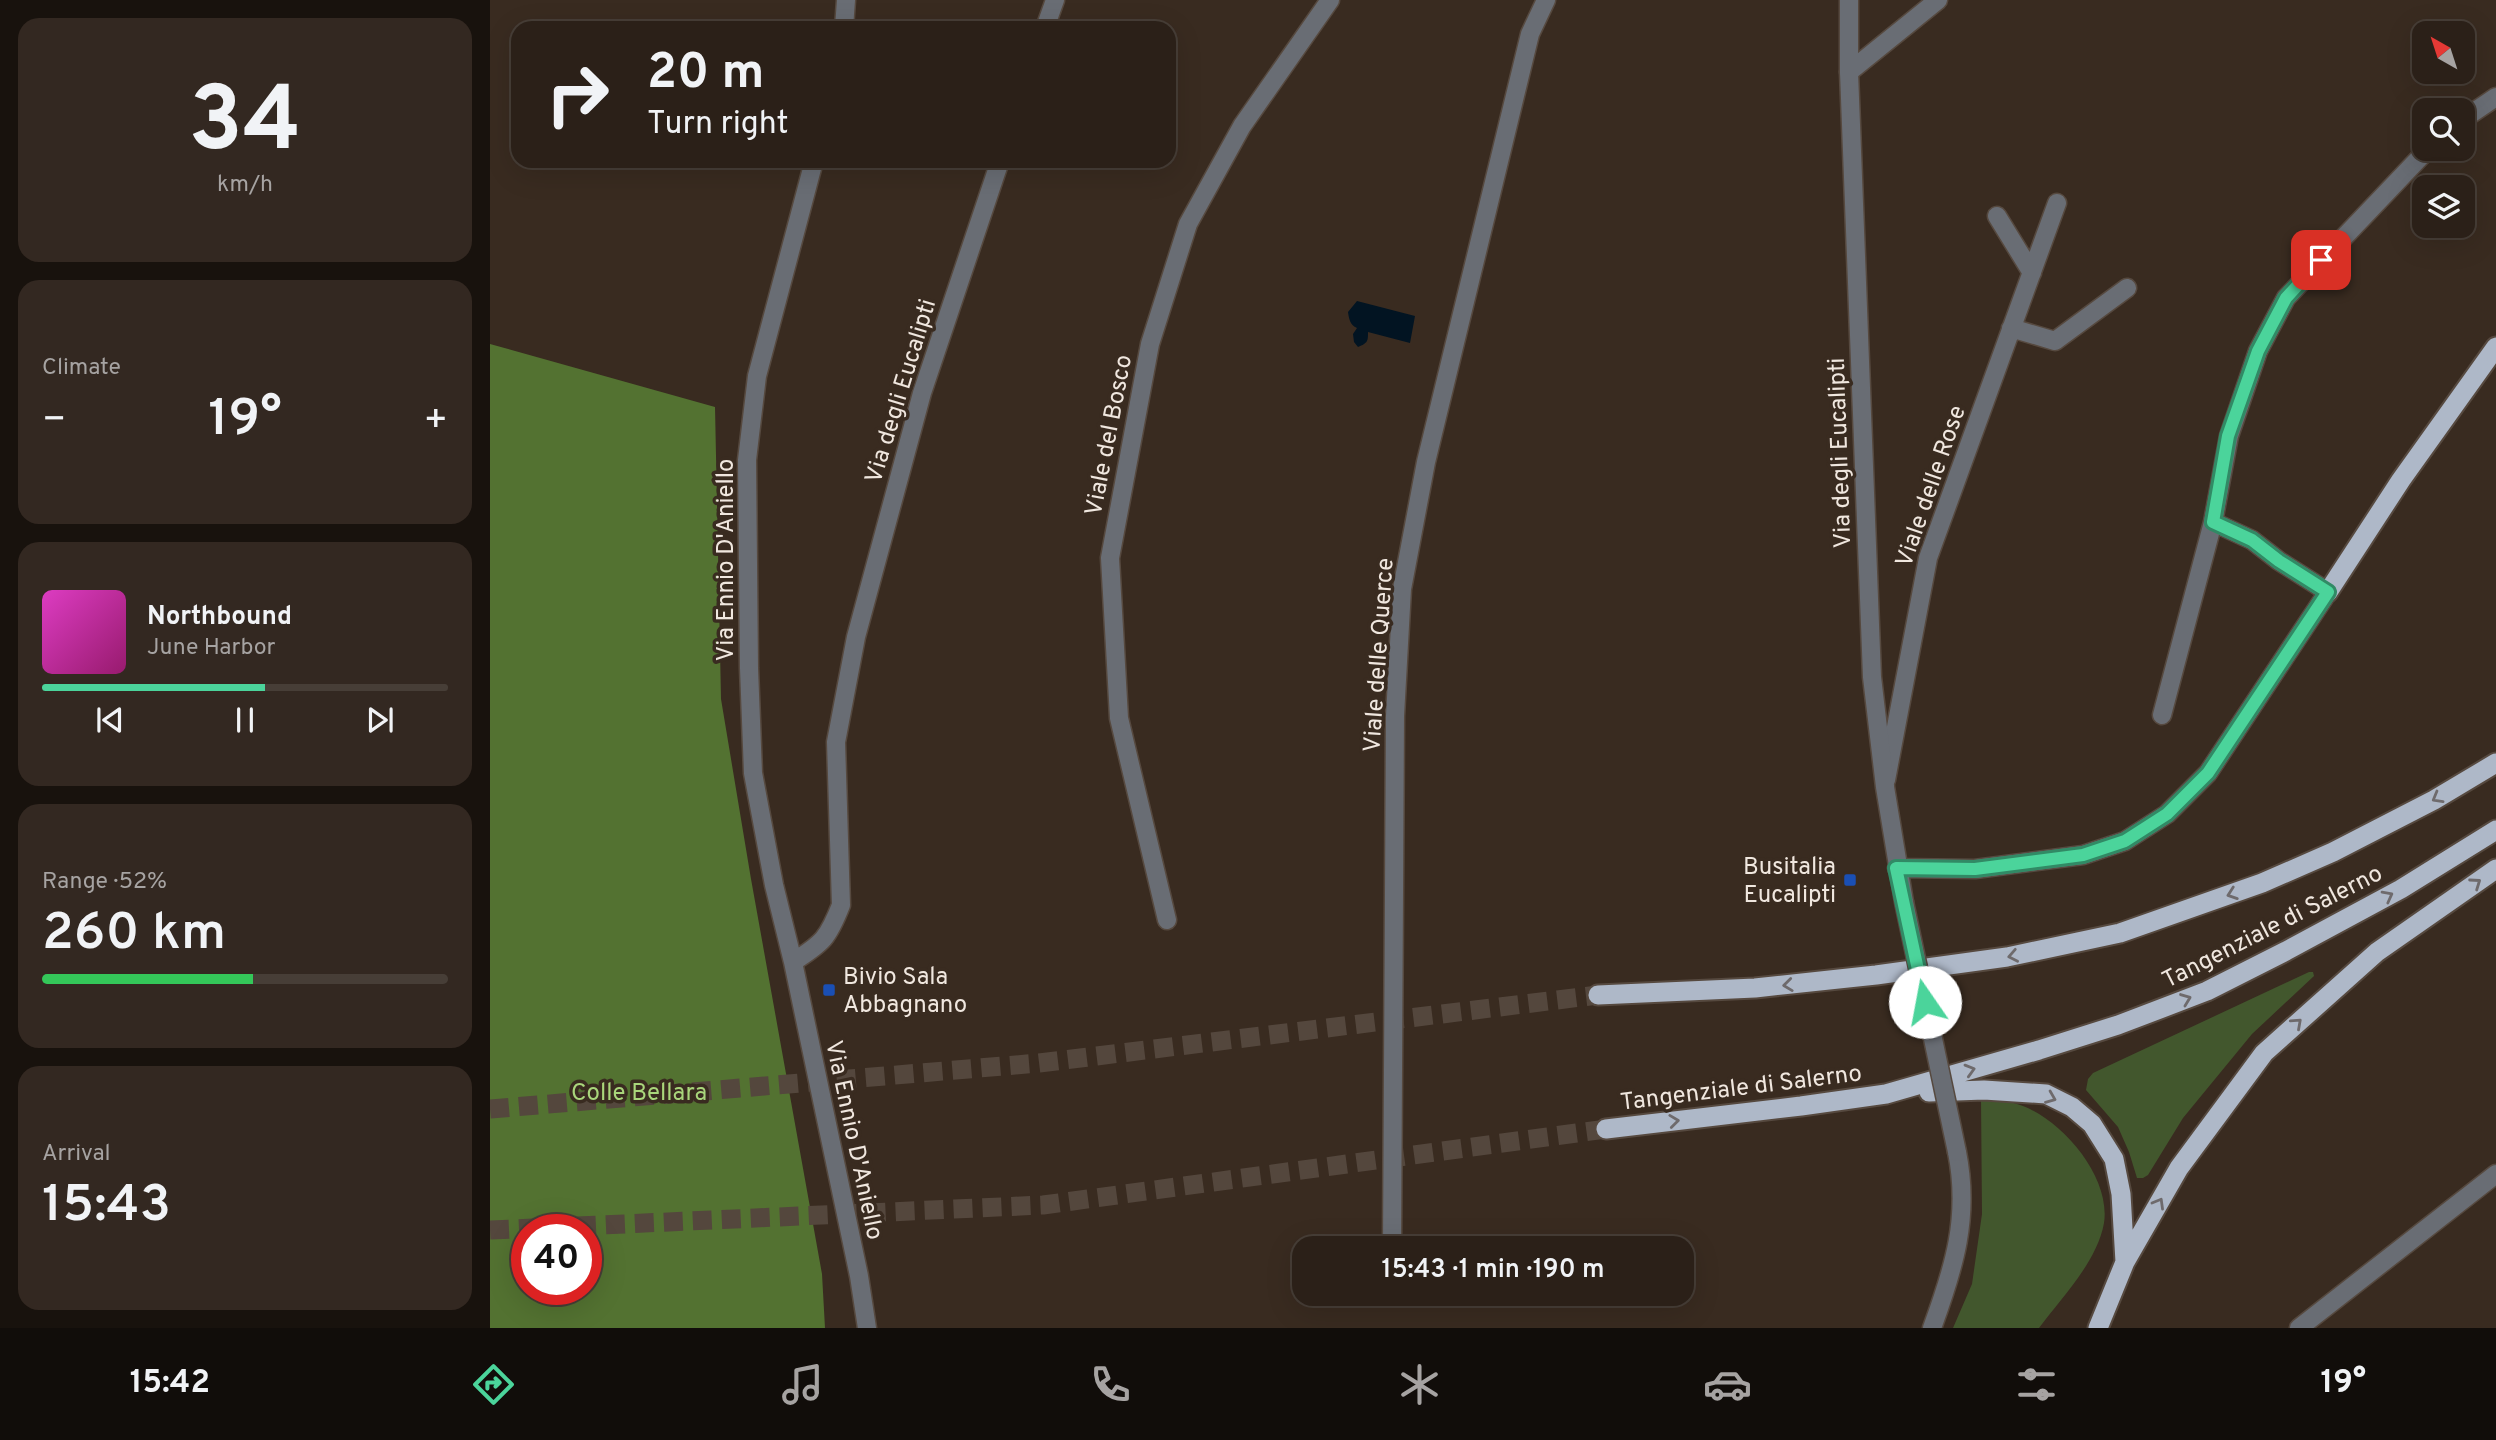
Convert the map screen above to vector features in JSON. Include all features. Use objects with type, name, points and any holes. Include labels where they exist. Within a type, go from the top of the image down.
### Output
[{"type":"highway","points":[[2328,592],[2401,480],[2496,347]]},
{"type":"highway","name":"Tangenziale di Salerno","points":[[1598,995],[1755,988],[1876,975],[2007,957],[2120,933],[2262,883],[2333,852],[2434,800],[2496,762]]},
{"type":"highway","name":"Tangenziale di Salerno","points":[[1606,1129],[1886,1094],[2118,1025],[2207,991],[2401,889],[2496,830]]},
{"type":"highway","points":[[2098,1328],[2125,1262],[2179,1168],[2264,1053],[2377,952],[2496,869]]},
{"type":"highway","points":[[1886,1094],[1984,1090],[2046,1094],[2072,1107],[2092,1124],[2114,1159],[2121,1194],[2125,1262]]},
{"type":"street","points":[[844,21],[846,0]]},
{"type":"street","points":[[1048,21],[1055,0]]},
{"type":"street","name":"Viale del Bosco","points":[[1167,920],[1119,718],[1110,558],[1150,344],[1188,224],[1242,126],[1330,0]]},
{"type":"street","name":"Viale delle Querce","points":[[1392,1236],[1395,716],[1402,589],[1426,462],[1530,34],[1546,0]]},
{"type":"street","name":"Via degli Eucalipti","points":[[1849,0],[1849,72],[1872,677],[1896,868],[1962,1178],[1959,1240],[1949,1283],[1932,1328]]},
{"type":"street","points":[[1849,72],[1938,0]]},
{"type":"street","points":[[2475,111],[2496,97]]},
{"type":"street","points":[[2162,715],[2213,522],[2228,436],[2258,351],[2286,298],[2417,161]]},
{"type":"street","name":"Via Ennio D'Aniello","points":[[812,168],[757,376],[747,460],[753,773],[774,885],[793,962],[859,1276],[867,1328]]},
{"type":"street","name":"Via degli Eucalipti","points":[[793,962],[820,945],[832,929],[841,905],[836,742],[856,637],[922,393],[998,168]]},
{"type":"street","name":"Viale delle Rose","points":[[1885,787],[1928,558],[2057,203]]},
{"type":"street","points":[[1997,216],[2032,273]]},
{"type":"street","points":[[2011,328],[2055,341],[2127,288]]},
{"type":"street","points":[[1896,868],[1975,869],[2083,855],[2125,841],[2167,814],[2208,773],[2328,592],[2252,540],[2213,522]]},
{"type":"street","points":[[2299,1328],[2496,1174]]},
{"type":"green space","name":"Colle Bellara","points":[[490,344],[715,407],[721,699],[822,1274],[825,1328],[490,1328]]},
{"type":"green space","points":[[2313,972],[2314,976],[2252,1034],[2183,1118],[2148,1175],[2137,1178],[2118,1127],[2086,1090],[2088,1079],[2093,1073]]},
{"type":"green space","points":[[1981,1099],[2023,1106],[2054,1125],[2082,1154],[2100,1188],[2104,1223],[2094,1252],[2078,1279],[2039,1328],[1953,1328],[1972,1284],[1982,1214]]},
{"type":"water","points":[[1357,301],[1415,316],[1410,343],[1368,332],[1367,341],[1358,347],[1353,334],[1357,328],[1351,323],[1348,312]]},
{"type":"tunnel","points":[[490,1109],[1039,1063],[1598,995]]},
{"type":"tunnel","points":[[490,1230],[1043,1205],[1606,1129]]},
{"type":"place","name":"Busitalia Eucalipti","points":[[1850,880]]},
{"type":"place","name":"Bivio Sala Abbagnano","points":[[829,990]]},
{"type":"route","points":[[1925,1002],[1896,868],[1975,869],[2083,855],[2125,841],[2167,814],[2208,773],[2328,592],[2252,540],[2213,522],[2228,436],[2258,351],[2286,298],[2321,260]]}]
